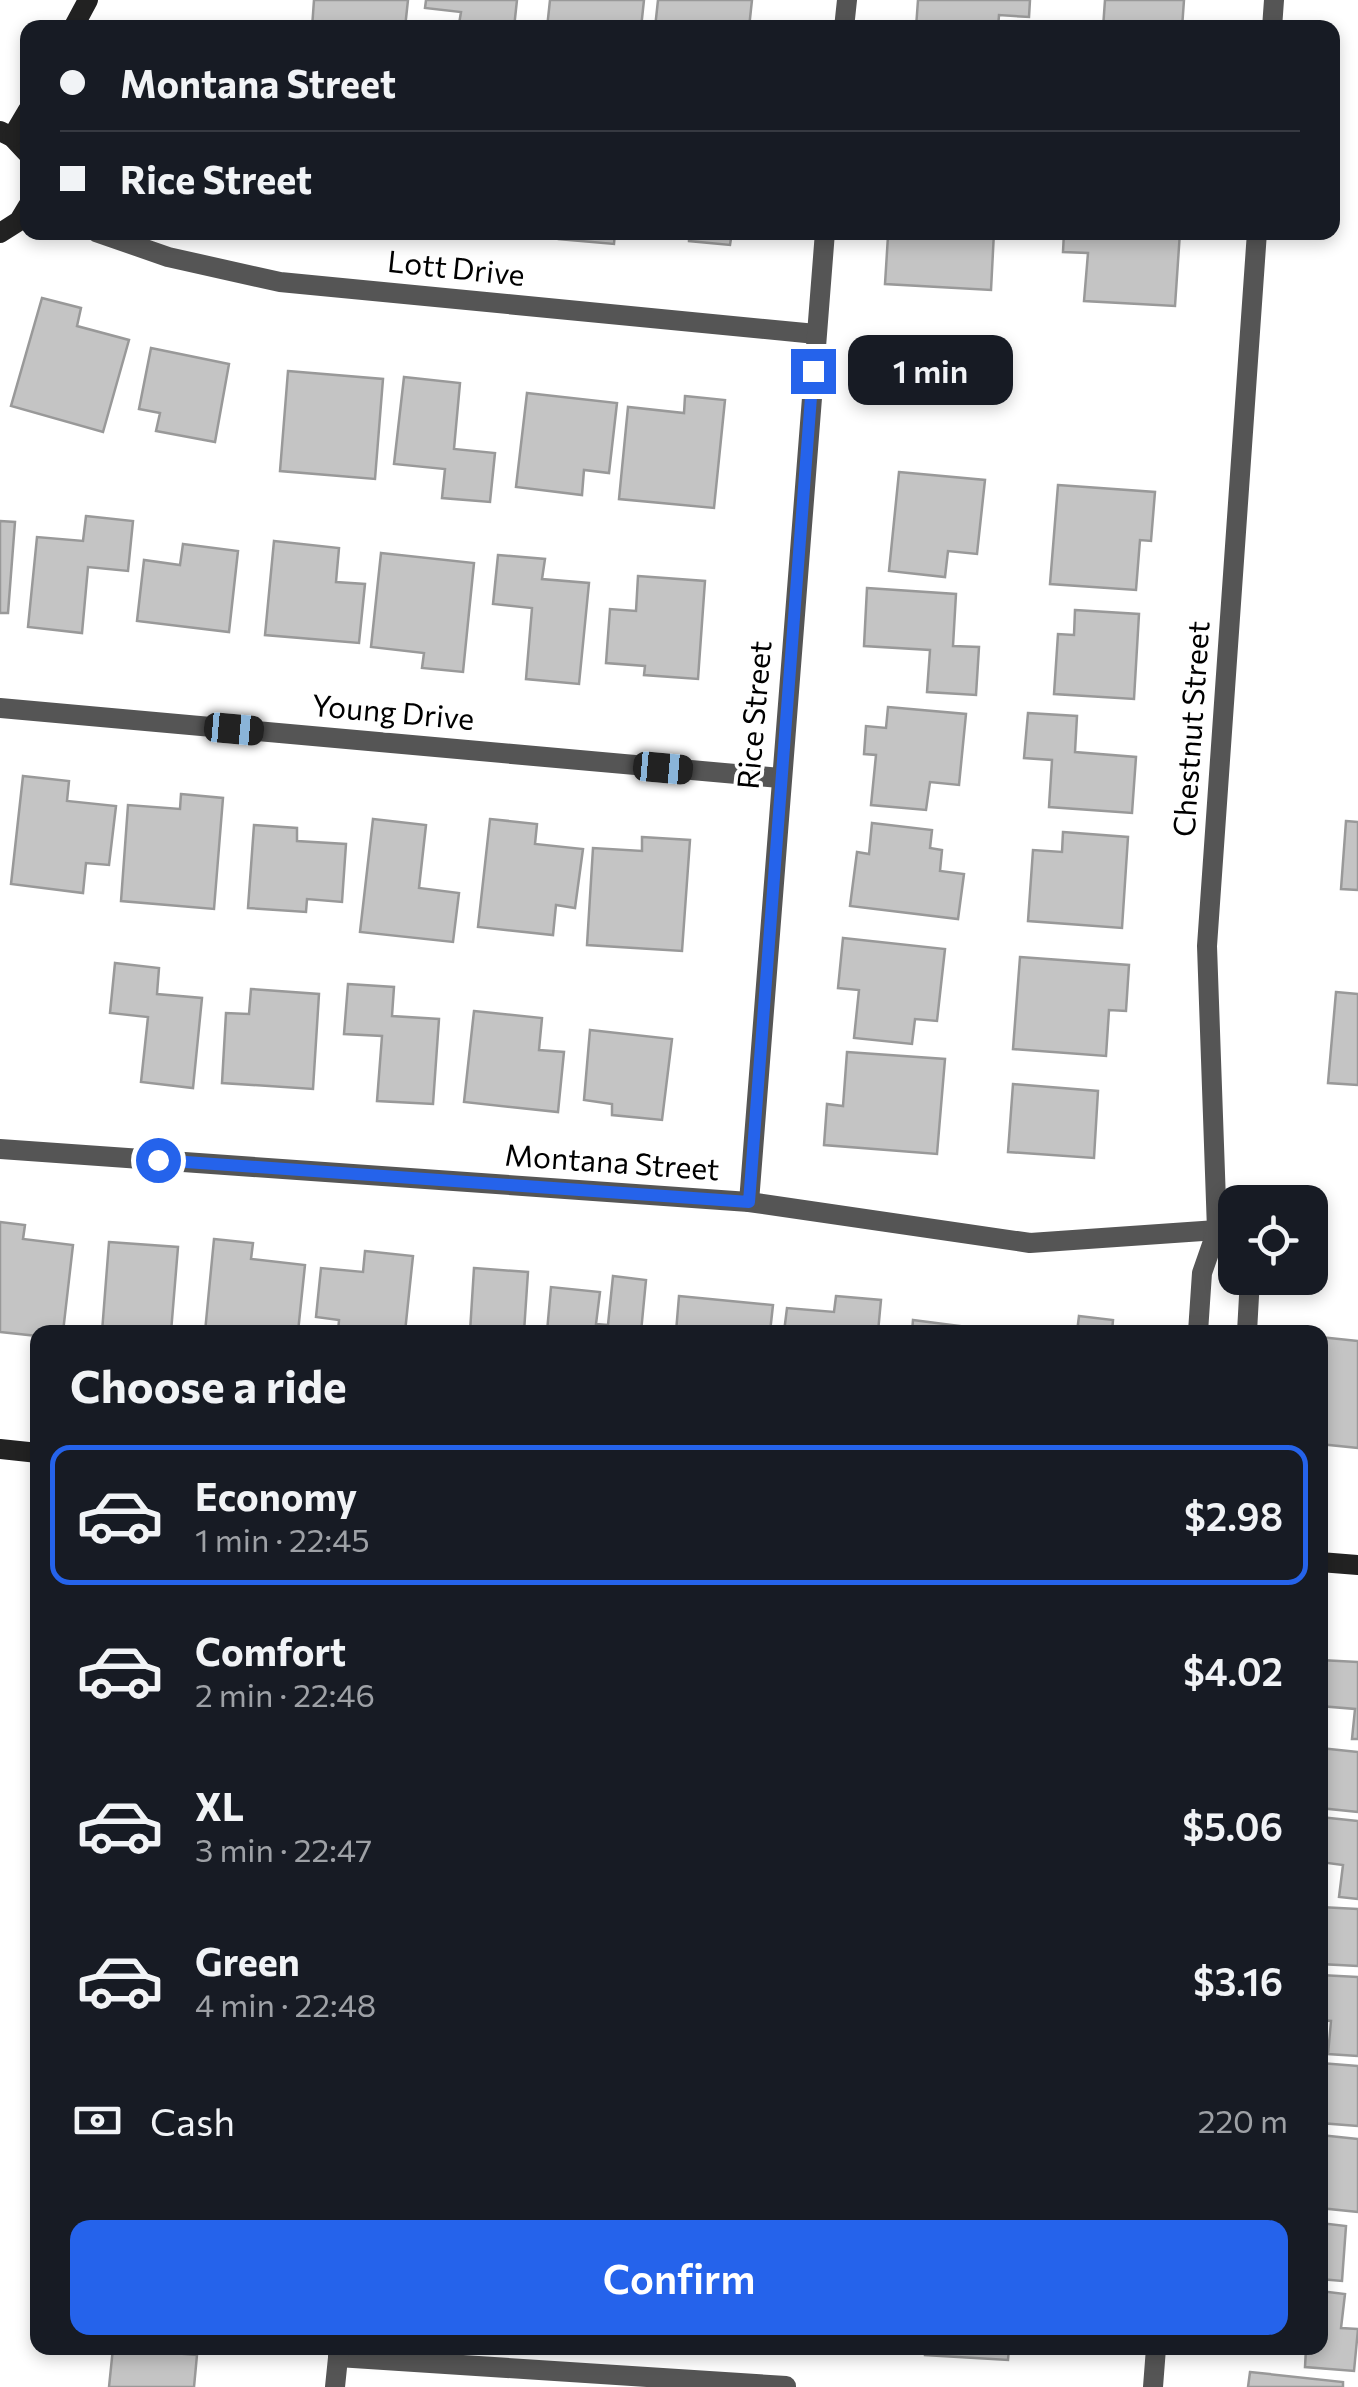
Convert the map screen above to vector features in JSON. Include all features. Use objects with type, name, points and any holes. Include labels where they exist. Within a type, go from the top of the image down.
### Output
[{"type":"street","name":"Lott Drive","points":[[119,240],[168,257],[280,282],[816,334]]},
{"type":"street","name":"Rice Street","points":[[749,1202],[825,240]]},
{"type":"street","name":"Chestnut Street","points":[[1198,1325],[1202,1273],[1217,1230],[1207,946],[1256,240]]},
{"type":"street","name":"Young Drive","points":[[0,708],[780,778]]},
{"type":"street","name":"Montana Street","points":[[0,1149],[749,1202],[1030,1243],[1217,1230]]},
{"type":"street","points":[[1247,1325],[1249,1295]]},
{"type":"street","points":[[0,1450],[30,1452]]},
{"type":"street","points":[[1328,1563],[1358,1565]]},
{"type":"street","points":[[335,2387],[338,2355]]},
{"type":"street","points":[[378,2355],[786,2386]]},
{"type":"street","points":[[1153,2387],[1155,2355]]},
{"type":"building","points":[[314,0],[408,0],[406,20],[313,20]]},
{"type":"building","points":[[426,0],[517,0],[515,20],[460,20],[461,12],[425,8]]},
{"type":"building","points":[[550,0],[644,0],[642,20],[548,20]]},
{"type":"building","points":[[658,0],[752,0],[750,20],[656,20]]},
{"type":"building","points":[[918,0],[1030,0],[1029,17],[917,20]]},
{"type":"building","points":[[1105,0],[1184,0],[1183,20],[1104,20]]},
{"type":"building","points":[[570,240],[614,240],[614,244]]},
{"type":"building","points":[[689,240],[731,240],[730,245]]},
{"type":"building","points":[[888,240],[994,240],[991,290],[885,284]]},
{"type":"building","points":[[1064,240],[1179,240],[1175,306],[1084,301],[1088,253],[1063,252]]},
{"type":"building","points":[[42,298],[81,308],[77,326],[129,340],[103,432],[11,406]]},
{"type":"building","points":[[151,348],[229,364],[215,442],[156,431],[160,413],[139,409]]},
{"type":"building","points":[[288,371],[383,379],[375,479],[280,471]]},
{"type":"building","points":[[404,377],[460,383],[454,449],[495,453],[490,502],[442,498],[445,469],[394,464]]},
{"type":"building","points":[[527,393],[617,403],[609,473],[584,470],[582,495],[516,487]]},
{"type":"building","points":[[685,396],[725,400],[714,508],[619,499],[628,407],[684,413]]},
{"type":"building","points":[[899,472],[985,480],[977,554],[948,551],[945,577],[889,571]]},
{"type":"building","points":[[1058,485],[1155,492],[1151,541],[1140,540],[1136,590],[1050,584]]},
{"type":"building","points":[[86,516],[133,521],[128,571],[88,567],[82,633],[28,627],[37,537],[83,541]]},
{"type":"building","points":[[0,521],[15,522],[8,613],[0,613]]},
{"type":"building","points":[[274,541],[339,548],[336,582],[365,584],[359,643],[265,635]]},
{"type":"building","points":[[183,544],[238,551],[229,632],[137,621],[144,560],[180,565]]},
{"type":"building","points":[[381,553],[474,563],[463,672],[422,668],[424,653],[371,647]]},
{"type":"building","points":[[498,555],[545,559],[542,579],[589,583],[579,684],[526,679],[532,608],[493,604]]},
{"type":"building","points":[[638,576],[705,581],[698,679],[644,675],[645,666],[606,663],[610,609],[636,611]]},
{"type":"building","points":[[867,588],[956,594],[953,646],[979,647],[976,695],[927,692],[930,650],[864,646]]},
{"type":"building","points":[[1075,610],[1139,614],[1134,699],[1054,694],[1058,634],[1074,635]]},
{"type":"building","points":[[888,707],[966,714],[959,785],[930,782],[926,810],[871,805],[876,755],[864,754],[866,726],[886,728]]},
{"type":"building","points":[[1028,713],[1077,716],[1075,752],[1136,757],[1132,813],[1049,807],[1052,760],[1024,758]]},
{"type":"building","points":[[23,776],[69,781],[67,801],[116,806],[109,865],[86,863],[83,893],[11,884]]},
{"type":"building","points":[[181,794],[223,798],[214,909],[121,901],[128,805],[180,809]]},
{"type":"building","points":[[373,819],[426,825],[419,888],[459,893],[453,942],[360,932]]},
{"type":"building","points":[[490,819],[537,824],[535,844],[583,849],[575,908],[556,905],[553,935],[478,927]]},
{"type":"building","points":[[1346,821],[1358,822],[1358,890],[1341,889]]},
{"type":"building","points":[[872,823],[932,830],[930,848],[942,850],[940,871],[964,874],[958,919],[850,906],[857,852],[869,854]]},
{"type":"building","points":[[254,825],[297,828],[297,841],[346,844],[342,902],[307,899],[306,912],[248,908]]},
{"type":"building","points":[[1063,832],[1128,837],[1122,928],[1028,921],[1033,850],[1062,852]]},
{"type":"building","points":[[642,837],[690,840],[682,951],[587,945],[593,848],[642,851]]},
{"type":"building","points":[[843,938],[945,949],[937,1021],[915,1019],[912,1044],[854,1038],[859,990],[838,988]]},
{"type":"building","points":[[1020,957],[1129,965],[1126,1011],[1109,1010],[1106,1056],[1013,1049]]},
{"type":"building","points":[[115,963],[159,968],[157,994],[202,998],[193,1088],[141,1082],[148,1017],[110,1013]]},
{"type":"building","points":[[348,984],[394,987],[392,1016],[439,1019],[433,1104],[377,1101],[382,1036],[344,1034]]},
{"type":"building","points":[[251,989],[319,994],[313,1089],[222,1083],[226,1013],[249,1014]]},
{"type":"building","points":[[1336,992],[1358,994],[1358,1085],[1328,1083]]},
{"type":"building","points":[[474,1011],[542,1018],[539,1050],[564,1052],[558,1112],[464,1102]]},
{"type":"building","points":[[590,1030],[672,1039],[662,1120],[612,1115],[612,1104],[584,1100]]},
{"type":"building","points":[[847,1052],[945,1059],[937,1154],[824,1145],[827,1104],[843,1106]]},
{"type":"building","points":[[1013,1084],[1098,1091],[1094,1158],[1008,1152]]},
{"type":"building","points":[[0,1222],[25,1225],[23,1239],[73,1245],[64,1325],[30,1325],[30,1335],[0,1332]]},
{"type":"building","points":[[214,1239],[253,1243],[251,1259],[305,1265],[299,1325],[206,1325]]},
{"type":"building","points":[[109,1242],[178,1247],[172,1325],[103,1325]]},
{"type":"building","points":[[365,1251],[413,1256],[406,1325],[339,1325],[339,1320],[316,1317],[321,1268],[363,1272]]},
{"type":"building","points":[[474,1268],[528,1272],[524,1325],[470,1325]]},
{"type":"building","points":[[613,1276],[646,1280],[642,1325],[608,1325]]},
{"type":"building","points":[[551,1287],[600,1292],[596,1324],[608,1325],[548,1325]]},
{"type":"building","points":[[679,1296],[773,1305],[771,1325],[677,1325]]},
{"type":"building","points":[[836,1296],[881,1300],[879,1325],[785,1325],[787,1308],[834,1312]]},
{"type":"building","points":[[1079,1316],[1113,1320],[1113,1325],[1078,1325]]},
{"type":"building","points":[[913,1320],[952,1325],[913,1325]]},
{"type":"building","points":[[1328,1338],[1358,1341],[1358,1448],[1328,1445]]},
{"type":"building","points":[[1328,1660],[1358,1662],[1358,1739],[1352,1739],[1355,1709],[1328,1707]]},
{"type":"building","points":[[1328,1749],[1358,1752],[1358,1812],[1328,1809]]},
{"type":"building","points":[[1328,1818],[1358,1821],[1358,1899],[1339,1897],[1343,1865],[1328,1863]]},
{"type":"building","points":[[1328,1907],[1358,1909],[1358,1966],[1328,1964]]},
{"type":"building","points":[[1328,1975],[1358,1977],[1358,2056],[1328,2054]]},
{"type":"building","points":[[1328,2064],[1358,2066],[1358,2126],[1328,2124]]},
{"type":"building","points":[[1328,2136],[1358,2139],[1358,2212],[1328,2209]]},
{"type":"building","points":[[1328,2224],[1346,2226],[1342,2281],[1328,2280]]},
{"type":"building","points":[[1328,2292],[1345,2294],[1341,2328],[1358,2329],[1354,2371],[1305,2367],[1306,2355],[1328,2355]]},
{"type":"building","points":[[112,2355],[197,2355],[194,2387],[109,2387]]},
{"type":"building","points":[[925,2355],[1008,2355],[1008,2360]]},
{"type":"building","points":[[1250,2372],[1343,2382],[1343,2387],[1248,2387]]},
{"type":"route","points":[[158,1160],[749,1202],[813,371]]}]
